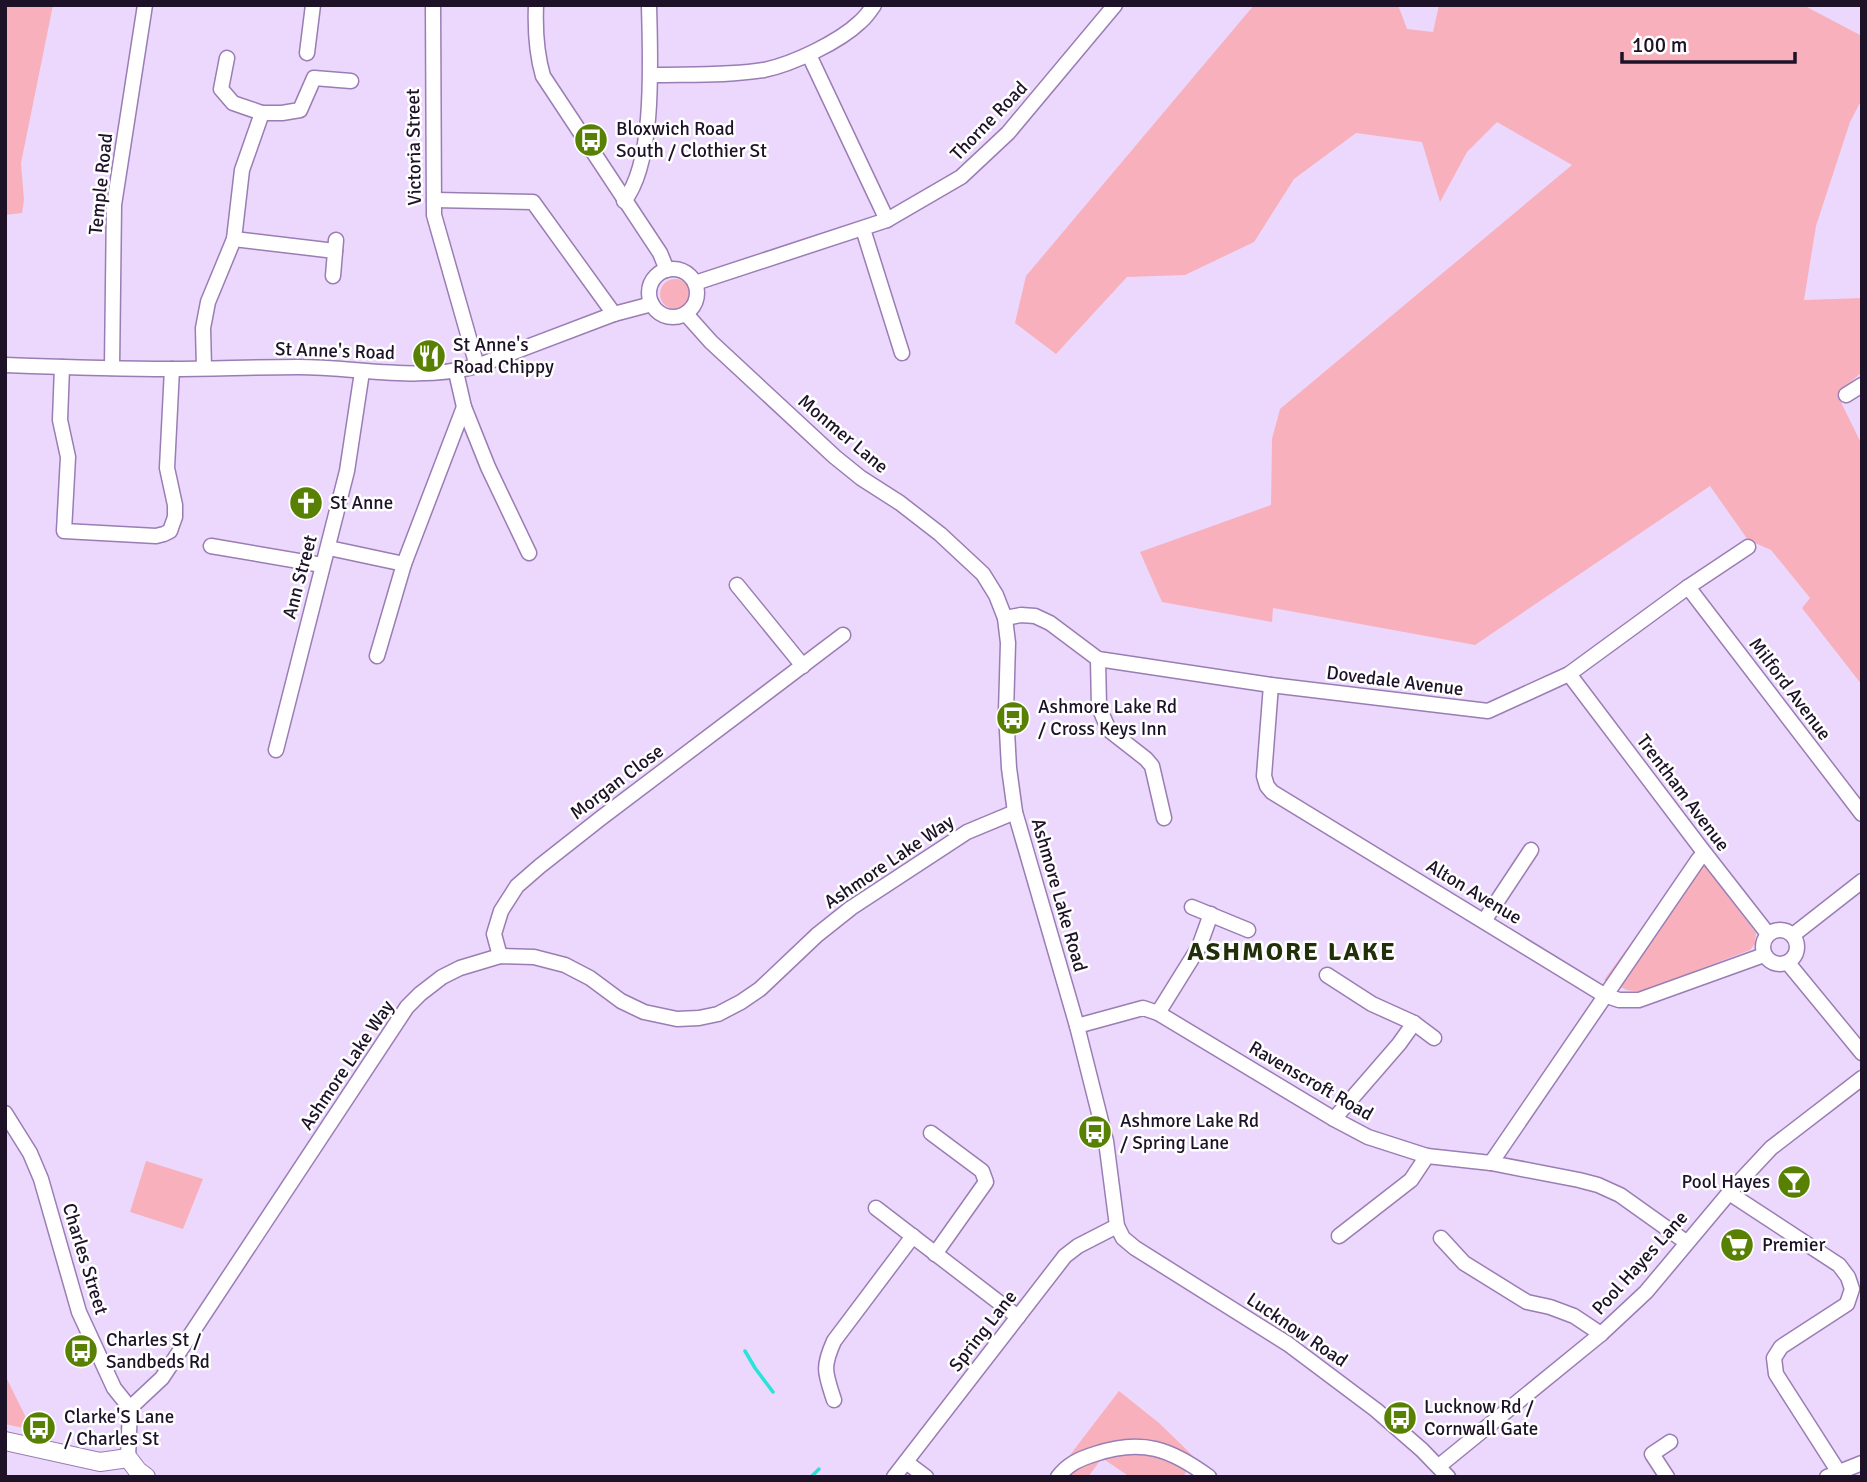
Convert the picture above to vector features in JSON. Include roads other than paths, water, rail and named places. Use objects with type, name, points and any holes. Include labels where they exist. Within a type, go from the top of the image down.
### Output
[{"type":"main road","points":[[5,1441],[100,1462],[128,1458],[146,1477]]},
{"type":"street","name":"Temple Road","points":[[112,368],[114,205],[145,5]]},
{"type":"street","points":[[307,53],[313,5]]},
{"type":"street","name":"Victoria Street","points":[[433,5],[434,215],[477,366]]},
{"type":"street","points":[[536,5],[535,38],[543,76],[660,253],[667,270]]},
{"type":"street","points":[[624,201],[635,185],[647,129],[651,75],[649,5]]},
{"type":"street","points":[[651,75],[727,74],[766,69],[809,55],[860,23],[874,5]]},
{"type":"street","name":"Thorne Road","points":[[695,283],[887,220],[961,177],[999,142],[1115,5]]},
{"type":"street","points":[[809,55],[887,220]]},
{"type":"street","points":[[227,58],[221,89],[233,103],[262,113],[300,110],[314,78],[351,81]]},
{"type":"street","points":[[204,368],[203,328],[208,302],[234,239],[242,170],[262,113]]},
{"type":"street","points":[[434,200],[533,202],[614,314]]},
{"type":"street","points":[[863,229],[902,354]]},
{"type":"street","points":[[234,239],[336,246],[333,276]]},
{"type":"street","points":[[667,270],[683,271],[695,283],[697,297],[692,309],[686,314],[666,316],[655,310],[652,304],[649,297],[650,285],[659,273],[667,270]]},
{"type":"street","name":"St Anne's Road","points":[[5,365],[172,369],[301,367],[435,374],[477,366],[614,314],[652,304]]},
{"type":"street","name":"Monmer Lane","points":[[686,314],[711,342],[835,457],[920,518],[983,574]]},
{"type":"street","points":[[62,367],[60,420],[68,457],[64,531],[156,536],[170,531],[175,517],[167,468],[172,369]]},
{"type":"street","name":"Ann Street","points":[[276,750],[346,471],[362,372]]},
{"type":"street","points":[[456,372],[464,407],[528,554]]},
{"type":"street","points":[[1846,395],[1862,385]]},
{"type":"street","points":[[377,656],[404,564],[464,407]]},
{"type":"street","points":[[211,546],[322,565]]},
{"type":"street","name":"Dovedale Avenue","points":[[1005,618],[1035,616],[1050,623],[1098,659],[1271,685],[1488,711],[1569,674],[1748,547]]},
{"type":"street","points":[[328,548],[404,564]]},
{"type":"street","name":"Ashmore Lake Road","points":[[983,574],[996,595],[1005,618],[1008,643],[1006,712],[1015,812],[1107,1141],[1117,1226]]},
{"type":"street","points":[[737,585],[803,666]]},
{"type":"street","name":"Milford Avenue","points":[[1688,587],[1862,814]]},
{"type":"street","name":"Morgan Close","points":[[500,956],[494,934],[501,911],[517,886],[601,818],[844,635]]},
{"type":"street","points":[[1098,659],[1099,707],[1109,730],[1152,766],[1164,818]]},
{"type":"street","name":"Trentham Avenue","points":[[1569,674],[1768,934]]},
{"type":"street","name":"Alton Avenue","points":[[1271,685],[1264,776],[1272,792],[1604,995],[1619,1000],[1639,1000],[1764,956]]},
{"type":"street","name":"Ashmore Lake Way","points":[[130,1408],[162,1378],[407,1007],[442,977],[460,968],[500,956],[534,957],[565,964],[590,978],[621,1001],[643,1012],[677,1019],[718,1014],[760,989],[817,935],[863,900],[967,832],[1015,812]]},
{"type":"street","points":[[1484,921],[1531,850]]},
{"type":"street","points":[[1491,1163],[1704,853]]},
{"type":"street","points":[[1793,935],[1862,881]]},
{"type":"street","points":[[1192,906],[1248,930]]},
{"type":"street","points":[[1077,1026],[1143,1008],[1158,1013],[1199,947],[1211,914]]},
{"type":"street","points":[[1778,930],[1793,935],[1798,945],[1797,953],[1788,964],[1779,965],[1764,956],[1763,941],[1768,934],[1778,930]]},
{"type":"street","points":[[1788,964],[1862,1053]]},
{"type":"street","points":[[1327,975],[1372,1004],[1414,1023],[1434,1038]]},
{"type":"street","name":"Ravenscroft Road","points":[[1158,1013],[1368,1137],[1427,1156],[1491,1163],[1598,1185],[1620,1195],[1686,1242]]},
{"type":"street","points":[[1335,1119],[1414,1023]]},
{"type":"street","name":"Pool Hayes Lane","points":[[1444,1472],[1646,1292],[1729,1192],[1771,1148],[1862,1078]]},
{"type":"street","name":"Charles Street","points":[[5,1112],[30,1153],[41,1179],[79,1312],[114,1388],[130,1408]]},
{"type":"street","points":[[931,1133],[982,1171],[986,1182],[935,1255]]},
{"type":"street","points":[[1339,1236],[1410,1180],[1427,1156]]},
{"type":"street","points":[[1729,1192],[1839,1265],[1848,1277],[1852,1289],[1847,1304],[1782,1347],[1774,1358],[1776,1374],[1832,1474],[1862,1463]]},
{"type":"street","points":[[876,1208],[1018,1317]]},
{"type":"street","name":"Spring Lane","points":[[894,1477],[1065,1256],[1078,1246],[1117,1226]]},
{"type":"street","name":"Lucknow Road","points":[[1117,1226],[1123,1238],[1135,1248],[1288,1344],[1354,1393],[1444,1472]]},
{"type":"street","points":[[834,1400],[825,1371],[827,1357],[834,1341],[913,1237]]},
{"type":"street","points":[[1441,1238],[1464,1263],[1527,1302],[1574,1316],[1601,1334]]},
{"type":"street","points":[[128,1458],[130,1408]]},
{"type":"street","points":[[1667,1477],[1652,1454],[1671,1442]]},
{"type":"street","points":[[1058,1477],[1075,1461],[1093,1454],[1137,1446],[1168,1452],[1187,1461],[1209,1477]]},
{"type":"street","points":[[906,1462],[926,1477]]},
{"type":"waterway","points":[[745,1351],[773,1392]]},
{"type":"waterway","points":[[811,1477],[819,1469]]},
{"type":"place","name":"Bloxwich Road South / Clothier St","points":[[591,140]]},
{"type":"place","name":"St Anne's Road Chippy","points":[[429,356]]},
{"type":"place","name":"St Anne","points":[[306,503]]},
{"type":"place","name":"Ashmore Lake Rd / Cross Keys Inn","points":[[1013,718]]},
{"type":"place","name":"Ashmore Lake Rd / Spring Lane","points":[[1095,1132]]},
{"type":"place","name":"Pool Hayes","points":[[1794,1182]]},
{"type":"place","name":"Premier","points":[[1737,1245]]},
{"type":"place","name":"Charles St / Sandbeds Rd","points":[[81,1351]]},
{"type":"place","name":"Lucknow Rd / Cornwall Gate","points":[[1400,1418]]},
{"type":"place","name":"Clarke'S Lane / Charles St","points":[[39,1428]]},
{"type":"district","name":"ASHMORE LAKE","points":[[1292,952]]}]
